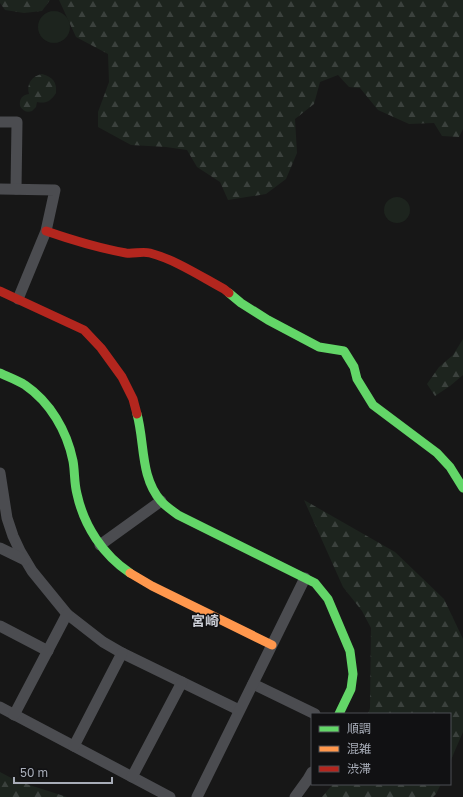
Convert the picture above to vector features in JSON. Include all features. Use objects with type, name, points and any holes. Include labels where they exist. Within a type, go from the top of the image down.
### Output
[{"type":"street","points":[[0,122],[17,122],[16,189]]},
{"type":"street","points":[[0,189],[55,190],[46,231],[18,299]]},
{"type":"street","points":[[46,231],[77,242],[104,249],[132,254],[148,252],[179,264],[224,289],[241,303],[268,320],[319,347],[344,351],[354,367],[357,379],[374,404],[437,453],[450,467],[463,488]]},
{"type":"street","points":[[0,292],[84,330],[117,367],[133,399],[140,424],[146,470],[149,480],[161,501],[178,515],[315,583],[328,599],[350,651],[353,674],[351,689],[339,713]]},
{"type":"street","points":[[0,373],[28,386],[36,393],[56,417],[65,434],[70,450],[75,471],[76,491],[81,508],[100,545],[119,564],[133,575],[272,645]]},
{"type":"street","points":[[0,473],[7,518],[13,536],[32,571],[67,614],[103,642],[122,653],[240,710]]},
{"type":"street","points":[[100,545],[161,501]]},
{"type":"street","points":[[0,548],[25,560]]},
{"type":"street","points":[[197,797],[305,578]]},
{"type":"street","points":[[14,715],[67,614]]},
{"type":"street","points":[[0,626],[48,651]]},
{"type":"street","points":[[74,746],[122,653]]},
{"type":"street","points":[[132,777],[182,682]]},
{"type":"street","points":[[252,684],[313,713]]},
{"type":"street","points":[[0,707],[170,797]]},
{"type":"street","points":[[295,797],[311,774]]},
{"type":"green space","points":[[0,0],[50,0],[42,11],[24,13],[5,10],[0,3]]},
{"type":"green space","points":[[59,0],[463,0],[463,129],[459,137],[442,136],[434,123],[409,124],[378,110],[360,88],[349,87],[338,75],[320,82],[314,104],[295,119],[297,153],[286,179],[266,194],[228,200],[220,182],[197,167],[187,150],[131,145],[98,127],[98,112],[109,82],[108,54],[76,37]]},
{"type":"green space","points":[[54,11],[60,12],[67,18],[70,27],[69,33],[63,40],[54,43],[48,42],[41,36],[38,27],[39,21],[45,14]]},
{"type":"green space","points":[[42,74],[54,80],[56,93],[48,101],[43,103],[37,102],[36,107],[32,111],[25,111],[20,106],[20,101],[24,95],[29,94],[28,87],[31,81],[38,75]]},
{"type":"green space","points":[[397,197],[406,201],[410,210],[406,219],[397,223],[388,219],[384,210],[388,201]]},
{"type":"green space","points":[[463,339],[463,375],[435,396],[427,384],[439,367],[453,355]]},
{"type":"green space","points":[[304,500],[395,552],[444,599],[463,639],[463,732],[451,760],[451,713],[368,713],[370,708],[371,628],[362,611],[343,587]]},
{"type":"green space","points":[[0,772],[17,781],[67,797],[0,797]]},
{"type":"green space","points":[[332,785],[440,785],[433,797],[322,797]]},
{"type":"traffic: fast","points":[[229,293],[241,303],[268,320],[319,347],[344,351],[354,367],[357,379],[373,405],[437,453],[450,467],[463,488]]},
{"type":"traffic: fast","points":[[0,373],[22,383],[34,392],[50,409],[56,418],[62,428],[70,450],[74,465],[76,490],[84,517],[103,549],[111,558],[130,573]]},
{"type":"traffic: fast","points":[[137,414],[146,471],[154,492],[167,507],[178,515],[315,583],[328,599],[350,651],[353,674],[351,689],[339,713]]},
{"type":"traffic: slow","points":[[130,573],[152,586],[272,645]]},
{"type":"traffic: jam","points":[[46,231],[85,244],[116,251],[129,253],[147,252],[160,256],[188,269],[229,293]]},
{"type":"traffic: jam","points":[[0,291],[84,330],[101,348],[122,377],[133,399],[137,414]]},
{"type":"district","name":"宮崎","points":[[205,620]]}]
